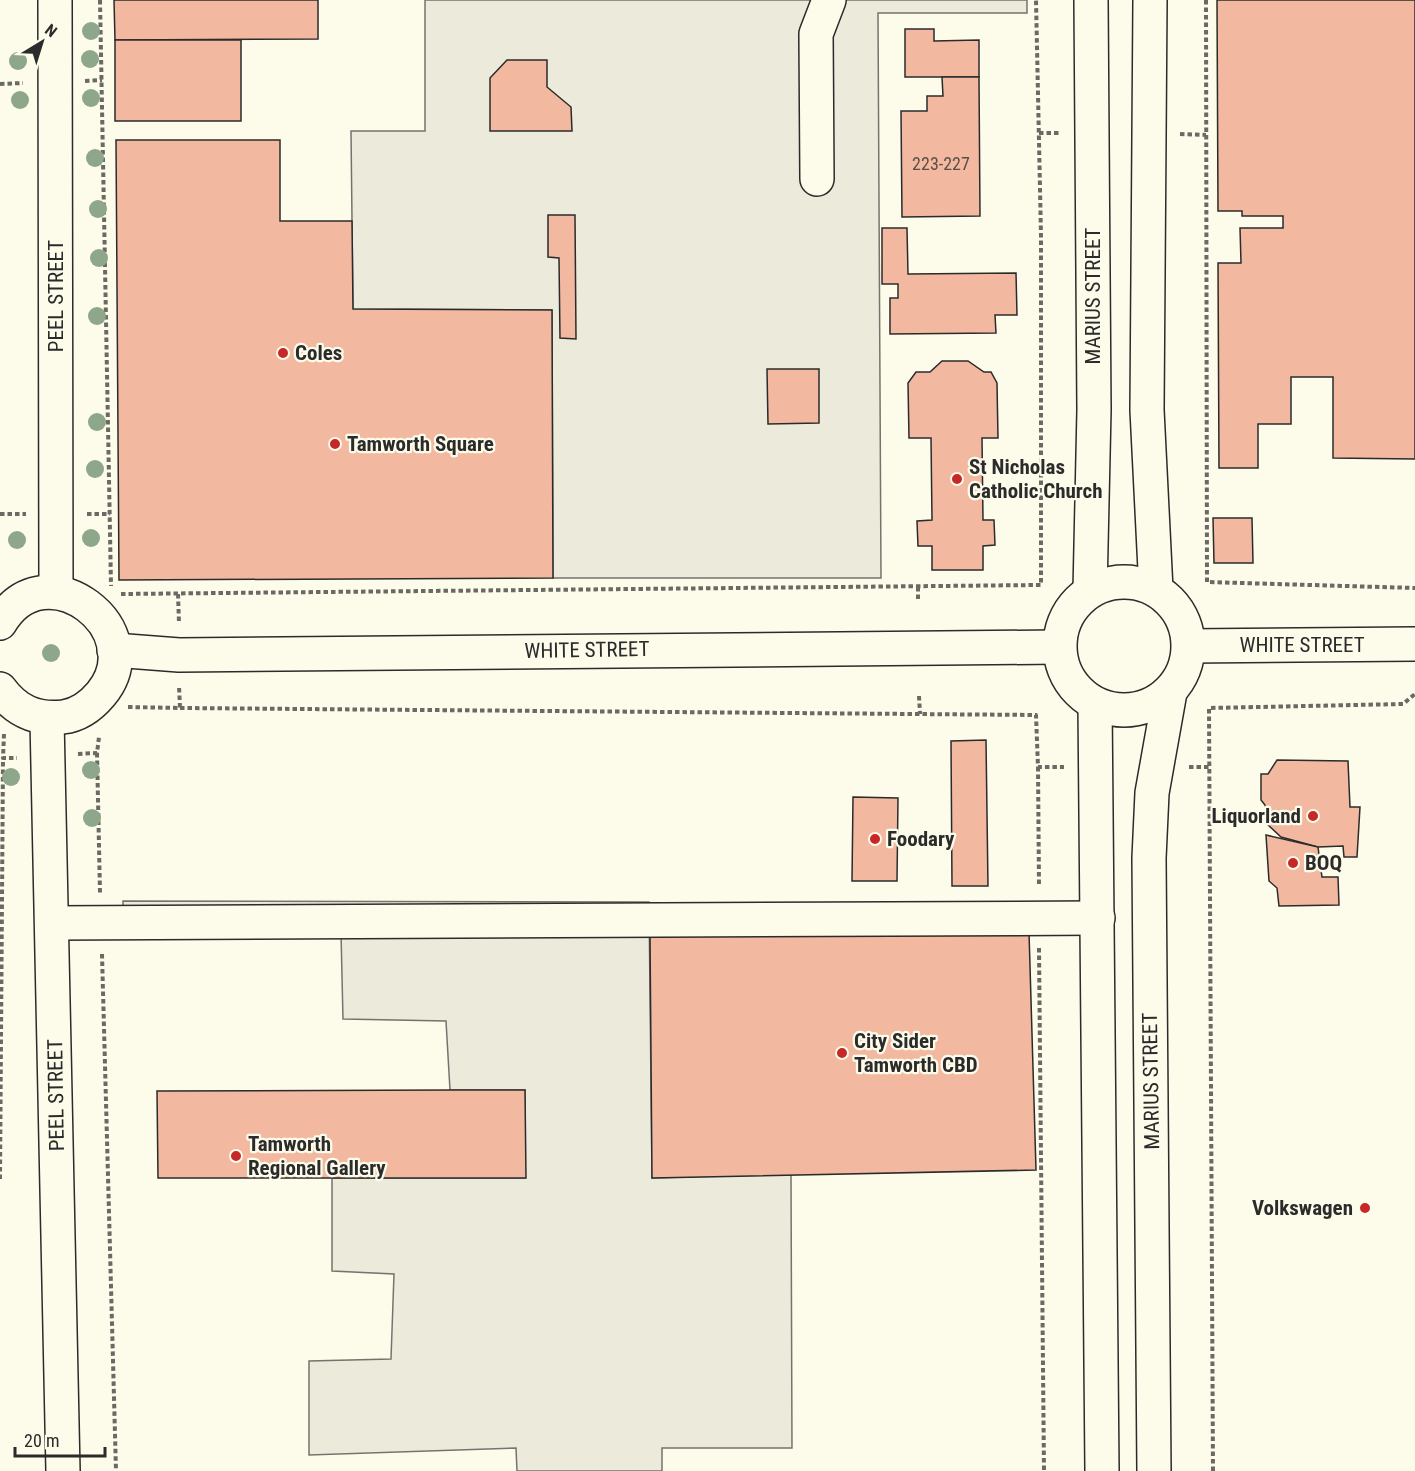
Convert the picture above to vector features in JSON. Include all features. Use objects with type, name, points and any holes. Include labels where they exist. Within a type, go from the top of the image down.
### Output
[{"type":"main road","name":"PEEL STREET","points":[[55,0],[56,591]]},
{"type":"main road","points":[[817,179],[816,34],[829,0]]},
{"type":"main road","name":"MARIUS STREET","points":[[1090,591],[1094,411],[1091,0]]},
{"type":"main road","points":[[1150,0],[1148,410],[1156,590]]},
{"type":"main road","points":[[1123,582],[1140,584],[1156,590],[1173,605],[1184,624],[1189,646],[1184,670],[1170,692],[1154,704],[1135,710],[1114,711],[1095,704],[1080,694],[1069,680],[1062,664],[1059,647],[1063,625],[1074,606],[1090,591],[1106,584],[1123,582]]},
{"type":"main road","points":[[0,623],[21,602],[36,594],[56,591],[78,598],[96,611],[108,629],[114,650],[114,666],[107,687],[91,705],[72,716],[48,719],[26,713],[9,701],[0,689]]},
{"type":"main road","name":"WHITE STREET","points":[[1189,646],[1415,644]]},
{"type":"main road","name":"WHITE STREET","points":[[114,650],[179,655],[1059,647]]},
{"type":"main road","name":"MARIUS STREET","points":[[1155,1471],[1149,858],[1152,793],[1170,692]]},
{"type":"main road","points":[[1095,704],[1102,1471]]},
{"type":"main road","name":"PEEL STREET","points":[[48,719],[63,1471]]},
{"type":"main road","points":[[53,923],[1098,918]]},
{"type":"path","points":[[100,0],[111,586],[120,594],[1041,585],[1039,133],[1036,0]]},
{"type":"path","points":[[1206,0],[1208,582],[1415,588]]},
{"type":"path","points":[[78,81],[102,80]]},
{"type":"path","points":[[0,84],[33,83]]},
{"type":"path","points":[[1039,133],[1056,133]]},
{"type":"path","points":[[1171,134],[1206,135]]},
{"type":"path","points":[[0,514],[26,514]]},
{"type":"path","points":[[83,514],[110,514]]},
{"type":"path","points":[[918,587],[918,599]]},
{"type":"path","points":[[178,594],[179,632]]},
{"type":"path","points":[[179,682],[180,708]]},
{"type":"path","points":[[1213,1471],[1209,708],[1403,704],[1415,694]]},
{"type":"path","points":[[920,696],[920,714]]},
{"type":"path","points":[[124,707],[1036,715],[1044,1471]]},
{"type":"path","points":[[0,1179],[4,728]]},
{"type":"path","points":[[99,735],[97,753],[116,1471]]},
{"type":"path","points":[[87,754],[97,753]]},
{"type":"path","points":[[3,758],[24,758]]},
{"type":"path","points":[[1038,767],[1096,767]]},
{"type":"path","points":[[1156,767],[1209,767]]},
{"type":"shaded area","points":[[425,0],[1027,0],[1027,13],[878,13],[881,578],[553,578],[552,310],[353,309],[351,131],[425,131]]},
{"type":"shaded area","points":[[123,901],[649,902],[652,1178],[791,1174],[792,1448],[662,1448],[662,1471],[517,1471],[516,1448],[309,1455],[309,1361],[391,1359],[394,1274],[332,1271],[332,1178],[525,1178],[525,1090],[450,1090],[446,1021],[343,1019],[341,933],[123,932]]},
{"type":"building","points":[[114,0],[318,0],[318,39],[115,40]]},
{"type":"building","points":[[1217,0],[1415,0],[1415,459],[1333,458],[1333,377],[1291,377],[1291,424],[1258,424],[1258,468],[1219,468],[1218,263],[1241,263],[1240,228],[1283,228],[1283,216],[1242,216],[1242,211],[1218,211]]},
{"type":"building","points":[[905,29],[934,29],[934,41],[979,40],[979,77],[905,77]]},
{"type":"building","points":[[115,40],[241,40],[241,121],[115,121]]},
{"type":"building","points":[[507,60],[547,60],[547,87],[571,107],[572,131],[490,131],[490,78]]},
{"type":"building","points":[[942,77],[979,77],[980,216],[902,217],[901,111],[927,111],[927,96],[943,96]]},
{"type":"building","name":"Tamworth Square","points":[[116,140],[280,140],[280,221],[352,221],[353,309],[552,310],[553,578],[119,580]]},
{"type":"building","points":[[548,215],[575,215],[576,339],[560,338],[559,258],[548,257]]},
{"type":"building","points":[[882,228],[907,228],[908,274],[1016,273],[1017,315],[995,315],[996,333],[890,334],[890,298],[898,298],[898,284],[882,284]]},
{"type":"building","name":"St Nicholas Catholic Church","points":[[942,361],[968,361],[984,372],[991,372],[997,383],[998,438],[982,438],[983,520],[994,520],[995,545],[983,546],[983,570],[932,570],[932,546],[918,546],[917,521],[932,520],[931,438],[909,438],[908,383],[916,372],[930,372]]},
{"type":"building","points":[[767,369],[819,369],[819,423],[768,424]]},
{"type":"building","points":[[1213,518],[1252,518],[1253,563],[1214,563]]},
{"type":"building","points":[[986,740],[988,886],[952,886],[951,741]]},
{"type":"building","name":"Liquorland","points":[[1277,760],[1348,761],[1350,807],[1360,807],[1357,857],[1344,857],[1343,846],[1318,847],[1281,837],[1268,825],[1265,805],[1261,800],[1261,774],[1268,774]]},
{"type":"building","name":"Foodary","points":[[853,797],[898,798],[897,881],[852,881]]},
{"type":"building","name":"BOQ","points":[[1266,835],[1318,847],[1322,877],[1338,877],[1339,905],[1279,906],[1277,888],[1269,881]]},
{"type":"building","name":"City Sider Tamworth CBD","points":[[1029,932],[1036,1170],[652,1178],[650,936]]},
{"type":"building","points":[[525,1090],[526,1178],[158,1178],[157,1091]]},
{"type":"place","name":"Coles","points":[[283,353]]},
{"type":"place","name":"Tamworth Square","points":[[335,444]]},
{"type":"place","name":"St Nicholas Catholic Church","points":[[957,479]]},
{"type":"place","name":"Liquorland","points":[[1313,816]]},
{"type":"place","name":"Foodary","points":[[875,839]]},
{"type":"place","name":"BOQ","points":[[1293,863]]},
{"type":"place","name":"City Sider Tamworth CBD","points":[[842,1053]]},
{"type":"place","name":"Tamworth Regional Gallery","points":[[236,1156]]},
{"type":"place","name":"Volkswagen","points":[[1365,1208]]}]
